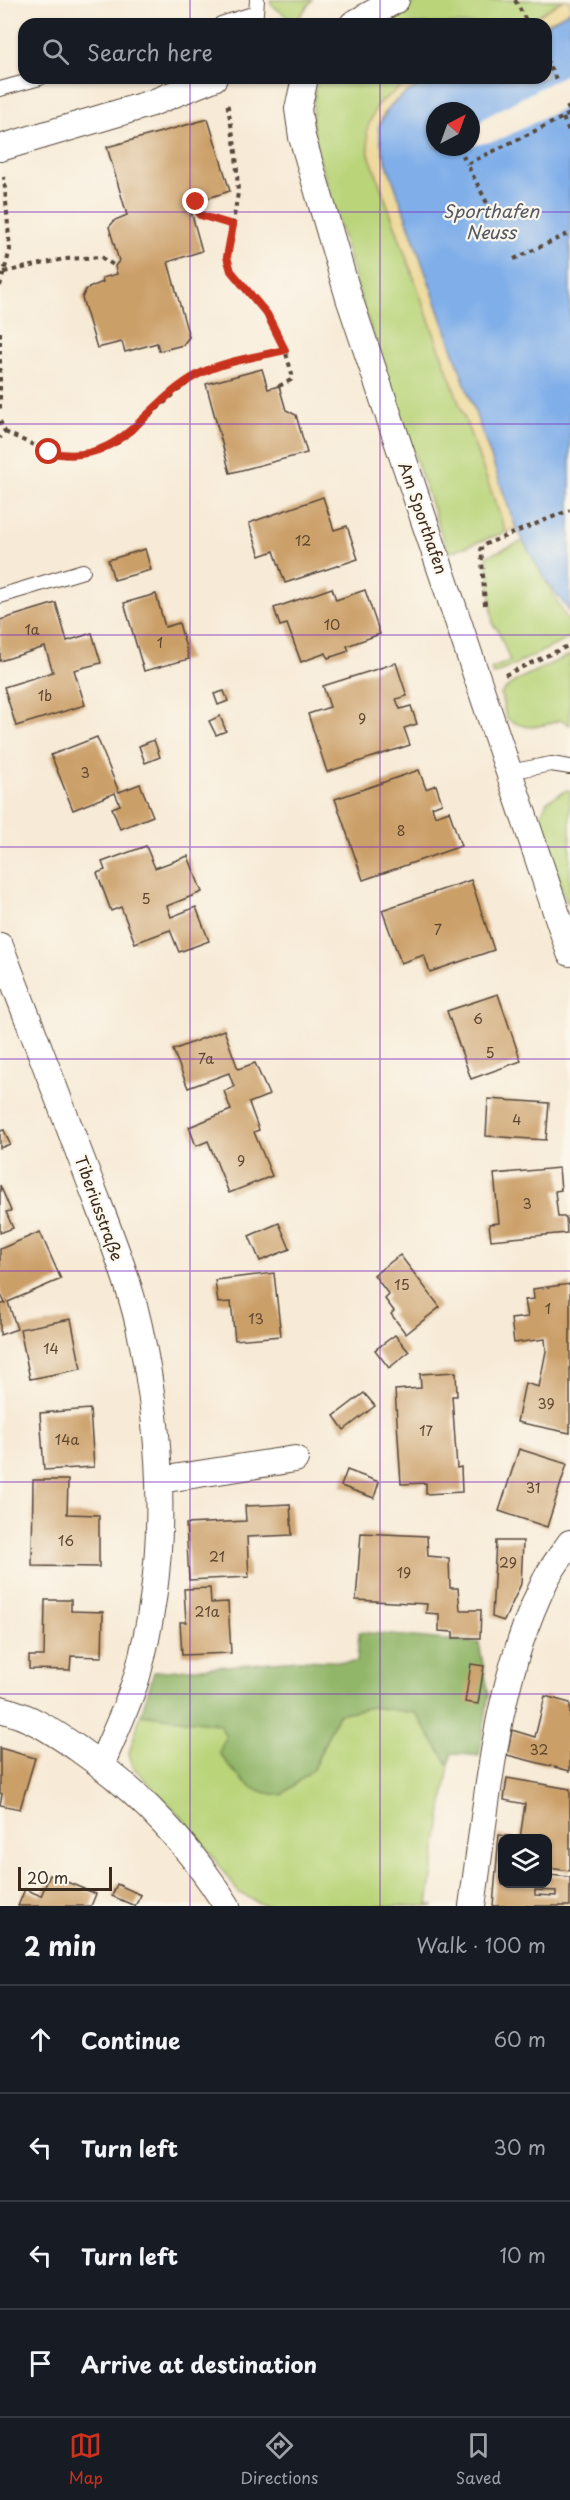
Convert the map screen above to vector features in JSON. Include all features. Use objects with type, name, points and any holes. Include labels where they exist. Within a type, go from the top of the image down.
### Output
[{"type":"street","points":[[364,18],[396,0]]},
{"type":"street","name":"Am Sporthafen","points":[[304,84],[298,109],[302,137],[349,298],[568,942]]},
{"type":"street","points":[[1,159],[152,103],[220,89]]},
{"type":"street","name":"Tiberiusstraße","points":[[0,946],[115,1249],[138,1324],[154,1404],[160,1480],[159,1541],[151,1612],[136,1678],[101,1765]]},
{"type":"street","points":[[160,1480],[295,1459]]},
{"type":"street","points":[[472,1906],[498,1724],[511,1668],[546,1578],[570,1543]]},
{"type":"street","points":[[0,1709],[23,1715],[50,1729],[137,1794],[175,1833],[202,1867],[226,1906]]},
{"type":"lane","points":[[242,18],[256,14],[257,0]]},
{"type":"lane","points":[[0,89],[18,84]]},
{"type":"lane","points":[[0,596],[83,572]]},
{"type":"lane","points":[[510,772],[551,764],[570,767]]},
{"type":"path","points":[[515,0],[525,18]]},
{"type":"path","points":[[552,71],[556,79]]},
{"type":"path","points":[[220,89],[236,152],[238,193],[227,257],[231,271],[267,314],[285,350],[292,374],[291,380],[279,386]]},
{"type":"path","points":[[467,164],[563,118],[570,113],[567,106]]},
{"type":"path","points":[[563,118],[570,133]]},
{"type":"path","points":[[463,156],[487,204]]},
{"type":"path","points":[[0,286],[10,250],[1,159]]},
{"type":"path","points":[[196,202],[200,215],[233,225]]},
{"type":"path","points":[[514,259],[570,233]]},
{"type":"path","points":[[4,272],[63,259],[101,256],[115,266]]},
{"type":"path","points":[[0,333],[0,409]]},
{"type":"path","points":[[0,421],[5,432],[49,452],[65,456],[96,452],[119,442],[196,375],[217,366],[285,350]]},
{"type":"path","points":[[0,438],[5,432]]},
{"type":"path","points":[[486,610],[481,546],[570,510]]},
{"type":"path","points":[[481,687],[570,645]]},
{"type":"green space","points":[[270,0],[312,0],[299,18],[289,18],[272,5]]},
{"type":"green space","points":[[419,0],[563,0],[534,18],[386,18]]},
{"type":"green space","points":[[317,84],[405,84],[377,105],[369,154],[506,532],[448,553],[364,308],[318,154],[312,120]]},
{"type":"green space","points":[[523,541],[570,624],[570,638],[493,675],[491,669],[510,661],[498,630],[493,625],[487,556]]},
{"type":"green space","points":[[570,655],[570,725],[561,720],[527,727],[506,718],[501,694],[511,684]]},
{"type":"green space","points":[[567,790],[570,791],[570,903],[566,901],[539,820],[547,801]]},
{"type":"green space","points":[[359,1632],[479,1643],[489,1695],[479,1756],[452,1753],[449,1765],[415,1713],[372,1707],[338,1714],[313,1769],[282,1795],[270,1794],[245,1783],[219,1753],[226,1736],[219,1724],[141,1714],[154,1672],[298,1660],[357,1662]]},
{"type":"green space","points":[[372,1707],[415,1712],[449,1765],[428,1904],[434,1906],[265,1906],[239,1893],[190,1826],[132,1766],[129,1753],[141,1714],[219,1724],[226,1736],[313,1769],[338,1714]]},
{"type":"sand","points":[[563,0],[570,0],[570,11],[558,18],[552,20],[552,18],[534,18]]},
{"type":"sand","points":[[405,84],[423,84],[392,104],[381,119],[379,134],[383,152],[516,528],[506,532],[369,154],[367,129],[377,105]]},
{"type":"water","name":"Sporthafen Neuss","points":[[570,11],[570,612],[545,579],[516,528],[383,152],[378,128],[389,107],[406,93],[423,84],[552,84],[552,22]]},
{"type":"pier","points":[[570,72],[570,105],[499,140],[480,144],[480,122],[486,117],[548,84],[552,84],[552,82]]},
{"type":"building","points":[[208,119],[230,191],[189,204],[202,251],[168,262],[189,337],[183,345],[159,351],[157,343],[125,352],[122,342],[97,348],[82,298],[86,289],[103,282],[102,278],[117,274],[115,266],[119,261],[109,227],[115,220],[127,215],[107,147]]},
{"type":"building","points":[[262,369],[268,389],[279,386],[286,410],[296,415],[307,453],[230,473],[206,384]]},
{"type":"building","points":[[323,497],[334,530],[347,526],[358,559],[285,583],[274,551],[260,556],[249,523]]},
{"type":"building","points":[[145,549],[151,570],[114,580],[108,560]]},
{"type":"building","points":[[332,588],[336,600],[365,590],[380,634],[347,646],[349,651],[328,658],[326,653],[301,662],[287,624],[280,626],[274,608]]},
{"type":"building","points":[[156,594],[165,627],[179,623],[189,659],[144,671],[124,603]]},
{"type":"building","points":[[56,603],[67,641],[92,633],[101,663],[74,670],[85,705],[16,726],[4,687],[53,672],[45,647],[0,661],[0,620]]},
{"type":"building","points":[[396,663],[407,696],[396,699],[400,709],[411,706],[417,724],[404,728],[410,745],[327,772],[308,714],[330,707],[323,686]]},
{"type":"building","points":[[224,691],[228,701],[218,705],[214,694]]},
{"type":"building","points":[[220,716],[226,731],[216,735],[209,721]]},
{"type":"building","points":[[97,737],[119,792],[140,784],[153,816],[120,829],[112,808],[120,805],[115,793],[73,810],[51,755]]},
{"type":"building","points":[[154,740],[160,757],[145,763],[139,746]]},
{"type":"building","points":[[419,770],[426,789],[436,785],[442,803],[432,807],[435,816],[449,811],[461,846],[363,880],[335,799]]},
{"type":"building","points":[[146,846],[155,868],[188,856],[202,892],[167,906],[171,917],[196,907],[209,941],[179,952],[170,930],[135,943],[121,907],[111,911],[97,873],[105,870],[102,862]]},
{"type":"building","points":[[471,880],[494,950],[430,972],[424,955],[401,963],[382,910]]},
{"type":"building","points":[[498,994],[521,1061],[471,1079],[447,1011]]},
{"type":"building","points":[[224,1030],[238,1069],[255,1063],[269,1095],[249,1103],[259,1130],[254,1132],[272,1176],[229,1193],[208,1141],[196,1146],[189,1127],[231,1110],[224,1091],[234,1087],[229,1073],[188,1088],[173,1050]]},
{"type":"building","points":[[488,1099],[549,1103],[546,1140],[486,1136]]},
{"type":"building","points":[[4,1130],[10,1144],[0,1148],[0,1131]]},
{"type":"building","points":[[559,1168],[561,1190],[555,1191],[558,1217],[566,1217],[567,1233],[491,1240],[489,1224],[499,1223],[494,1174]]},
{"type":"building","points":[[0,1185],[11,1211],[6,1212],[13,1228],[0,1233]]},
{"type":"building","points":[[279,1223],[290,1249],[260,1261],[249,1236]]},
{"type":"building","points":[[40,1232],[61,1279],[8,1302],[17,1329],[0,1335],[0,1305],[5,1303],[0,1293],[0,1249]]},
{"type":"building","points":[[400,1255],[440,1307],[406,1334],[391,1314],[394,1311],[385,1299],[389,1295],[374,1275]]},
{"type":"building","points":[[274,1273],[281,1336],[235,1340],[231,1302],[218,1303],[215,1280]]},
{"type":"building","points":[[570,1284],[570,1433],[517,1422],[525,1383],[539,1387],[546,1351],[545,1339],[514,1343],[511,1319],[528,1317],[525,1300],[534,1299],[533,1289]]},
{"type":"building","points":[[71,1319],[81,1369],[30,1379],[20,1329]]},
{"type":"building","points":[[395,1335],[409,1352],[389,1368],[375,1350]]},
{"type":"building","points":[[456,1372],[457,1396],[452,1396],[457,1468],[461,1467],[462,1492],[426,1494],[426,1483],[401,1484],[395,1390],[421,1388],[420,1374]]},
{"type":"building","points":[[364,1393],[375,1406],[344,1430],[334,1416]]},
{"type":"building","points":[[90,1409],[94,1467],[44,1470],[40,1413]]},
{"type":"building","points":[[519,1449],[567,1464],[547,1527],[499,1511]]},
{"type":"building","points":[[347,1470],[379,1482],[374,1498],[341,1486]]},
{"type":"building","points":[[33,1480],[68,1480],[67,1514],[99,1515],[99,1567],[32,1566]]},
{"type":"building","points":[[290,1504],[292,1535],[247,1537],[249,1577],[189,1580],[186,1524],[246,1521],[245,1506]]},
{"type":"building","points":[[361,1533],[427,1536],[428,1556],[449,1558],[450,1588],[458,1588],[460,1610],[481,1610],[480,1638],[453,1638],[453,1632],[439,1631],[439,1614],[426,1613],[427,1604],[356,1600]]},
{"type":"building","points":[[496,1541],[523,1541],[521,1584],[504,1621],[492,1617]]},
{"type":"building","points":[[210,1588],[211,1603],[228,1602],[231,1653],[182,1655],[180,1622],[186,1622],[184,1589]]},
{"type":"building","points":[[45,1600],[71,1600],[71,1611],[103,1612],[102,1657],[71,1656],[70,1670],[29,1669],[29,1656],[44,1656]]},
{"type":"building","points":[[471,1664],[484,1666],[478,1704],[465,1702]]},
{"type":"building","points":[[545,1696],[570,1703],[570,1771],[507,1755],[512,1730],[535,1737]]},
{"type":"building","points":[[0,1748],[35,1758],[20,1809],[0,1805],[2,1794],[0,1793]]},
{"type":"building","points":[[507,1778],[570,1789],[570,1871],[552,1869],[552,1834],[521,1834],[525,1804],[504,1800]]},
{"type":"building","points":[[498,1847],[498,1888],[552,1888],[552,1875],[570,1877],[570,1906],[493,1906]],"holes":[[[535,1890],[556,1891],[556,1896],[535,1895]]]},
{"type":"building","points":[[50,1875],[96,1894],[91,1906],[18,1906],[25,1889],[41,1896]]},
{"type":"building","points":[[117,1884],[141,1895],[135,1906],[112,1896]]},
{"type":"route","points":[[49,452],[65,456],[96,452],[119,442],[196,375],[217,366],[285,350],[267,314],[231,271],[227,257],[233,225],[200,215],[196,202]]}]
